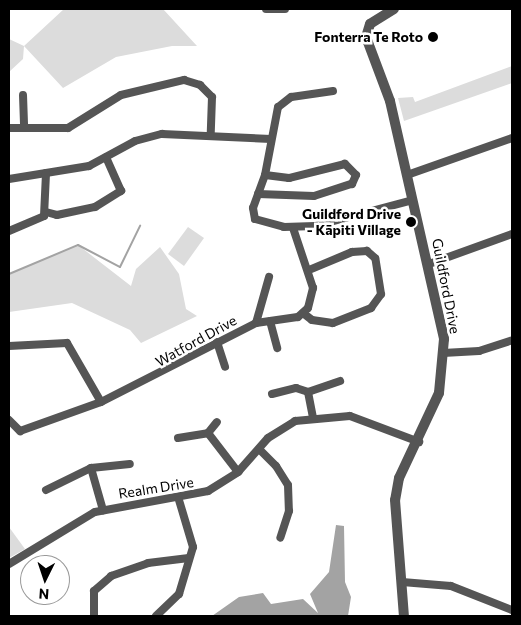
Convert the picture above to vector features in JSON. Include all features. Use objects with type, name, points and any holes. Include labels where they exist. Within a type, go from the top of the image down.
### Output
[{"type":"street","points":[[266,9],[285,9]]},
{"type":"street","name":"Guildford Drive","points":[[394,9],[372,22],[366,37],[390,101],[443,326],[444,353],[439,393],[419,442],[399,478],[395,500],[404,616]]},
{"type":"street","points":[[9,128],[68,128],[121,95],[184,80],[200,85],[212,97],[211,134]]},
{"type":"street","points":[[333,91],[291,97],[278,106],[265,175],[253,214],[258,221],[293,228],[413,200]]},
{"type":"street","points":[[23,95],[24,128]]},
{"type":"street","points":[[9,179],[89,166],[162,134],[211,134],[271,139]]},
{"type":"street","points":[[407,175],[512,138]]},
{"type":"street","points":[[9,231],[46,212],[57,215],[96,208],[121,191],[106,157]]},
{"type":"street","points":[[258,194],[314,196],[352,184],[356,175],[345,164],[290,178],[265,175]]},
{"type":"street","points":[[46,173],[46,212]]},
{"type":"street","points":[[293,228],[309,270],[312,299],[303,313],[312,320],[333,323],[371,308],[382,294],[375,258],[367,251],[356,250],[309,270]]},
{"type":"street","points":[[429,264],[512,234]]},
{"type":"street","points":[[256,323],[269,277]]},
{"type":"street","name":"Watford Drive","points":[[9,420],[20,431],[102,402],[256,323],[294,319],[303,313]]},
{"type":"street","points":[[270,321],[277,348]]},
{"type":"street","points":[[444,353],[479,351],[512,340]]},
{"type":"street","points":[[217,342],[225,367]]},
{"type":"street","points":[[9,346],[67,343],[102,402]]},
{"type":"street","points":[[272,394],[296,388],[308,392],[340,381]]},
{"type":"street","points":[[308,392],[312,417]]},
{"type":"street","name":"Realm Drive","points":[[9,564],[73,522],[103,510],[179,500],[208,491],[238,472],[278,429],[312,417],[359,418],[419,442]]},
{"type":"street","points":[[178,438],[208,433],[217,422]]},
{"type":"street","points":[[208,433],[238,472]]},
{"type":"street","points":[[259,449],[276,466],[288,485],[289,511],[280,538]]},
{"type":"street","name":"Realm Drive","points":[[46,490],[91,468],[130,464]]},
{"type":"street","name":"Realm Drive","points":[[91,468],[103,510]]},
{"type":"street","points":[[156,616],[180,594],[193,543],[179,500]]},
{"type":"street","points":[[94,616],[94,592],[111,576],[148,563],[189,558]]},
{"type":"street","points":[[402,582],[450,586],[512,610]]},
{"type":"shaded area","points":[[64,9],[163,9],[197,46],[172,46],[116,57],[63,88],[24,46]]},
{"type":"shaded area","points":[[9,39],[24,46],[23,59],[9,72]]},
{"type":"shaded area","points":[[512,66],[512,83],[404,121],[398,98],[413,97],[415,102]]},
{"type":"shaded area","points":[[188,227],[204,238],[184,266],[168,254]]},
{"type":"shaded area","points":[[78,245],[131,286],[136,269],[160,247],[179,274],[186,309],[197,316],[141,343],[130,330],[72,303],[9,312],[9,274]]},
{"type":"shaded area","points":[[336,525],[344,526],[345,582],[351,597],[348,616],[212,616],[239,597],[263,593],[271,604],[303,599],[318,613],[310,594],[329,572]]},
{"type":"shaded area","points":[[9,527],[25,549],[9,558]]},
{"type":"waterway","points":[[9,274],[78,245],[120,267],[140,226]]},
{"type":"place","name":"Fonterra Te Roto","points":[[433,37]]},
{"type":"place","name":"Guildford Drive - Kāpiti Village","points":[[411,222]]}]
